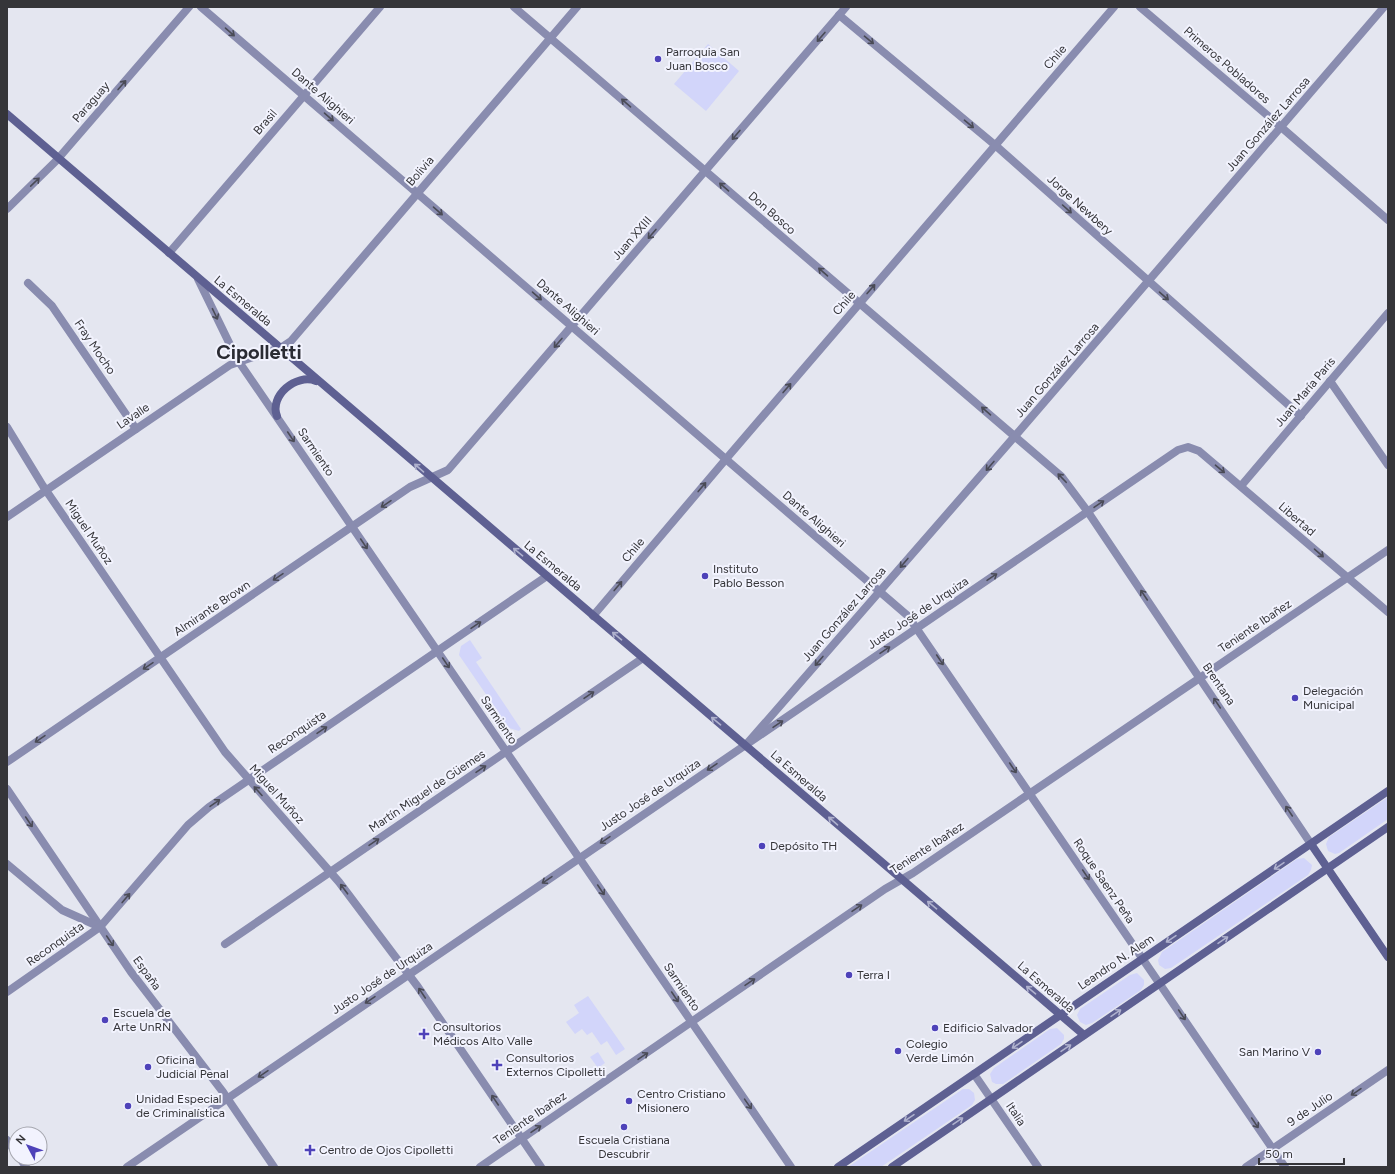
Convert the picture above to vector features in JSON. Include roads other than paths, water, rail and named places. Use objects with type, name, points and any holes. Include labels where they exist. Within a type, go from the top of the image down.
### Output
[{"type":"main road","name":"La Esmeralda","points":[[7,114],[198,279],[1084,1035]]},
{"type":"main road","points":[[276,416],[274,407],[276,400],[294,382],[307,378],[320,383]]},
{"type":"main road","name":"Leandro N. Alem","points":[[838,1167],[1388,791]]},
{"type":"main road","points":[[892,1167],[1388,827]]},
{"type":"main road","name":"Brentana","points":[[1311,844],[1388,957]]},
{"type":"street","name":"Paraguay","points":[[7,209],[59,159],[189,7]]},
{"type":"street","name":"Dante Alighieri","points":[[201,7],[908,616],[918,628]]},
{"type":"street","name":"Brasil","points":[[169,253],[380,7]]},
{"type":"street","name":"Don Bosco","points":[[514,7],[1016,436]]},
{"type":"street","name":"Bolivia","points":[[279,348],[295,337],[577,7]]},
{"type":"street","name":"Juan XXIII","points":[[432,478],[443,474],[453,466],[846,7]]},
{"type":"street","name":"Chile","points":[[593,616],[1114,7]]},
{"type":"street","name":"Primeros Pobladores","points":[[1140,7],[1388,220]]},
{"type":"street","name":"Juan González Larrosa","points":[[745,746],[1016,436],[1384,7]]},
{"type":"street","name":"Jorge Newbery","points":[[839,15],[995,145],[1301,416]]},
{"type":"street","name":"Sarmiento","points":[[198,279],[239,361],[791,1167]]},
{"type":"street","name":"Fray Mocho","points":[[28,283],[52,306],[136,429]]},
{"type":"street","name":"Juan María Paris","points":[[1240,486],[1388,313]]},
{"type":"street","name":"Lavalle","points":[[7,517],[221,371],[239,361],[279,348]]},
{"type":"street","points":[[1330,381],[1388,465]]},
{"type":"street","name":"Miguel Muñoz","points":[[7,427],[46,490],[225,752],[330,872],[408,975],[541,1167]]},
{"type":"street","name":"Brentana","points":[[1016,436],[1066,482],[1088,512],[1311,844]]},
{"type":"street","name":"Libertad","points":[[1188,447],[1199,451],[1388,612]]},
{"type":"street","name":"Justo José de Urquiza","points":[[127,1167],[1178,450],[1188,447]]},
{"type":"street","name":"Almirante Brown","points":[[7,762],[415,484],[432,478]]},
{"type":"street","name":"Teniente Ibañez","points":[[480,1167],[901,879],[1388,550]]},
{"type":"street","name":"Reconquista","points":[[7,992],[100,927],[192,822],[209,807],[547,576]]},
{"type":"street","name":"Roque Saenz Peña","points":[[918,628],[1285,1167]]},
{"type":"street","name":"Martín Miguel de Güemes","points":[[225,944],[643,658]]},
{"type":"street","name":"España","points":[[7,789],[137,980],[227,1098],[274,1167]]},
{"type":"street","points":[[7,864],[62,910],[100,927]]},
{"type":"street","name":"9 de Julio","points":[[1246,1167],[1388,1070]]},
{"type":"street","name":"Italia","points":[[974,1074],[1038,1167]]},
{"type":"place","name":"Parroquia San Juan Bosco","points":[[658,59]]},
{"type":"place","name":"Instituto Pablo Besson","points":[[705,576]]},
{"type":"place","name":"Delegación Municipal","points":[[1295,698]]},
{"type":"place","name":"Depósito TH","points":[[762,846]]},
{"type":"place","name":"Terra I","points":[[849,975]]},
{"type":"place","name":"Escuela de Arte UnRN","points":[[105,1020]]},
{"type":"place","name":"Edificio Salvador","points":[[935,1028]]},
{"type":"place","name":"Consultorios Médicos Alto Valle","points":[[424,1034]]},
{"type":"place","name":"Colegio Verde Limón","points":[[898,1051]]},
{"type":"place","name":"San Marino V","points":[[1318,1052]]},
{"type":"place","name":"Consultorios Externos Cipolletti","points":[[497,1065]]},
{"type":"place","name":"Oficina Judicial Penal","points":[[148,1067]]},
{"type":"place","name":"Centro Cristiano Misionero","points":[[629,1101]]},
{"type":"place","name":"Unidad Especial de Criminalística","points":[[128,1106]]},
{"type":"place","name":"Escuela Cristiana Descubrir","points":[[624,1127]]},
{"type":"place","name":"Centro de Ojos Cipolletti","points":[[310,1150]]},
{"type":"district","name":"Cipolletti","points":[[259,352]]}]
